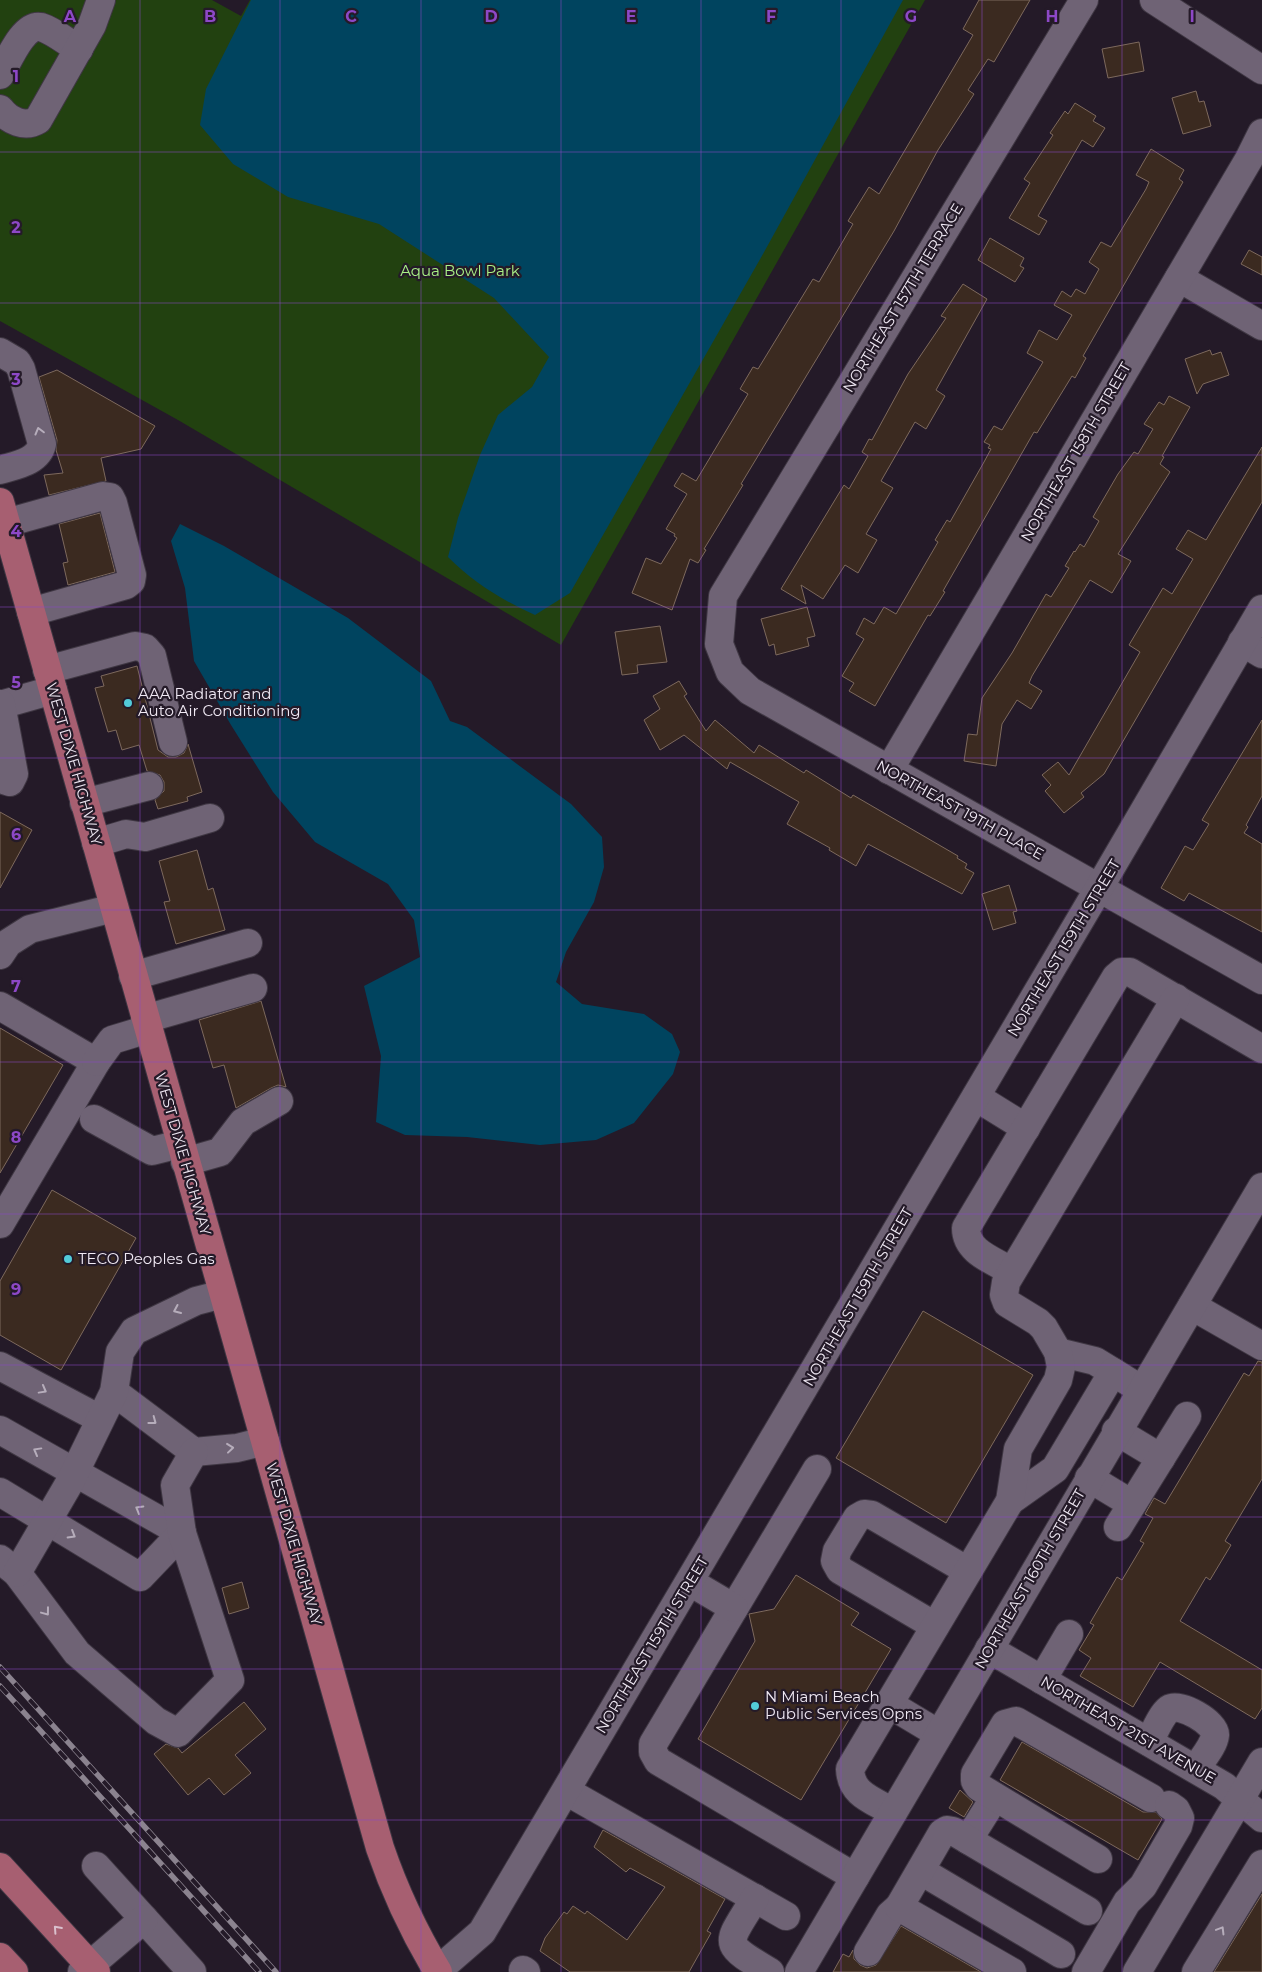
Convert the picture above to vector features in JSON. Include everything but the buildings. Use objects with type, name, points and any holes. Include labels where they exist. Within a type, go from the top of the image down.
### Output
[{"type":"main road","name":"WEST DIXIE HIGHWAY","points":[[3,512],[380,1848],[394,1890],[410,1924],[438,1972]]},
{"type":"main road","points":[[0,1867],[89,1970]]},
{"type":"main road","points":[[0,1957],[14,1972]]},
{"type":"street","points":[[0,109],[22,124],[30,125],[38,120],[79,49],[92,24],[101,0]]},
{"type":"street","name":"NORTHEAST 157TH TERRACE","points":[[723,596],[1084,0]]},
{"type":"street","points":[[1154,0],[1262,70]]},
{"type":"street","points":[[0,75],[25,32],[33,28],[41,27],[79,49]]},
{"type":"street","name":"NORTHEAST 158TH STREET","points":[[889,770],[1179,278],[1262,133]]},
{"type":"street","points":[[1179,278],[1262,326]]},
{"type":"street","points":[[0,352],[18,362],[22,369],[42,444],[37,455],[22,464],[0,470]]},
{"type":"street","points":[[3,512],[103,496],[110,497],[113,503],[132,575],[131,581],[126,585],[31,612]]},
{"type":"street","name":"NORTHEAST 19TH PLACE","points":[[723,596],[720,644],[730,672],[750,691],[1262,980]]},
{"type":"street","name":"NORTHEAST 159TH STREET","points":[[438,1972],[482,1932],[1099,888],[1252,648],[1262,608]]},
{"type":"street","points":[[0,779],[10,782],[14,774],[0,704],[50,680],[135,646],[145,648],[152,656],[173,742]]},
{"type":"street","points":[[84,803],[149,786]]},
{"type":"street","points":[[96,843],[126,834],[145,837],[210,818]]},
{"type":"street","points":[[0,955],[8,942],[30,929],[114,908]]},
{"type":"street","points":[[133,976],[248,943]]},
{"type":"street","points":[[1011,1270],[971,1246],[966,1238],[966,1228],[1116,977],[1122,972],[1130,972],[1262,1050]]},
{"type":"street","points":[[0,1224],[96,1062],[112,1040],[146,1024],[253,988]]},
{"type":"street","points":[[893,1812],[856,1791],[850,1780],[850,1769],[1010,1501],[1018,1448],[1058,1380],[1061,1367],[1058,1352],[1038,1322],[1007,1303],[1004,1294],[1011,1270],[1176,998]]},
{"type":"street","points":[[0,1006],[96,1062]]},
{"type":"street","points":[[976,1097],[1026,1128]]},
{"type":"street","points":[[94,1119],[152,1151],[183,1153],[220,1152],[243,1122],[279,1101]]},
{"type":"street","name":"NORTHEAST 160TH STREET","points":[[799,1972],[1116,1431],[1262,1187]]},
{"type":"street","points":[[194,1452],[175,1484],[182,1533],[230,1680],[178,1733],[156,1721],[77,1653],[8,1566],[47,1520],[74,1472],[114,1392],[120,1352],[134,1330],[196,1301],[223,1294]]},
{"type":"street","points":[[1192,1306],[1262,1346]]},
{"type":"street","points":[[1058,1352],[1095,1361],[1142,1390]]},
{"type":"street","points":[[0,1366],[100,1419]]},
{"type":"street","points":[[1010,1501],[1055,1469],[1113,1372]]},
{"type":"street","points":[[114,1392],[194,1452],[237,1448],[265,1440]]},
{"type":"street","points":[[1089,1478],[1125,1516],[1187,1416]]},
{"type":"street","points":[[0,1430],[182,1533]]},
{"type":"street","points":[[1116,1431],[1161,1458]]},
{"type":"street","points":[[816,1469],[653,1744],[653,1752],[658,1760],[855,1877]]},
{"type":"street","points":[[0,1492],[140,1577],[182,1533]]},
{"type":"street","points":[[935,1626],[840,1570],[836,1561],[837,1551],[857,1518],[864,1514],[872,1515],[968,1571]]},
{"type":"street","points":[[690,1582],[734,1608]]},
{"type":"street","points":[[1042,1680],[1069,1634]]},
{"type":"street","name":"NORTHEAST 21ST AVENUE","points":[[988,1649],[1196,1769],[1241,1798],[1262,1818]]},
{"type":"street","points":[[889,1704],[940,1734]]},
{"type":"street","points":[[1148,1742],[1168,1710],[1175,1707],[1182,1708],[1211,1725],[1214,1731],[1215,1738],[1196,1769]]},
{"type":"street","points":[[1086,1972],[1128,1902],[1143,1886],[1178,1826],[1180,1818],[1176,1810],[1016,1721],[1010,1721],[1005,1724],[975,1774],[975,1781],[979,1788],[1098,1859]]},
{"type":"street","points":[[1137,1972],[1262,1762]]},
{"type":"street","points":[[566,1791],[786,1916]]},
{"type":"street","points":[[968,1840],[995,1797]]},
{"type":"street","points":[[868,1952],[890,1915],[899,1907],[942,1833],[947,1830],[953,1831],[1088,1911]]},
{"type":"street","points":[[1196,1972],[1262,1864]]},
{"type":"street","points":[[96,1866],[192,1972]]},
{"type":"street","points":[[921,1871],[1061,1954]]},
{"type":"street","points":[[1143,1886],[1176,1906]]},
{"type":"street","points":[[755,1898],[733,1935],[732,1944],[736,1952],[770,1972]]},
{"type":"street","points":[[899,1907],[1012,1972]]},
{"type":"street","points":[[89,1970],[144,1919]]},
{"type":"green space","name":"Aqua Bowl Park","points":[[0,0],[212,0],[241,16],[250,0],[925,0],[561,645],[178,420],[0,321]]},
{"type":"water","points":[[251,0],[903,0],[763,254],[570,593],[535,615],[489,590],[448,557],[458,518],[480,455],[498,415],[532,387],[549,357],[494,298],[379,224],[288,197],[233,164],[200,125],[206,89]]},
{"type":"water","points":[[180,524],[224,546],[348,618],[431,681],[450,721],[467,727],[571,804],[602,837],[604,867],[594,902],[566,952],[556,982],[582,1004],[644,1014],[672,1034],[680,1052],[673,1074],[634,1123],[596,1140],[540,1145],[467,1137],[405,1135],[376,1122],[381,1056],[364,986],[420,957],[414,920],[388,884],[315,842],[273,792],[231,725],[194,661],[185,588],[171,541]]},
{"type":"railway","points":[[0,1667],[276,1972]]},
{"type":"railway","points":[[0,1686],[259,1972]]},
{"type":"place","name":"AAA Radiator and Auto Air Conditioning","points":[[128,703]]},
{"type":"place","name":"TECO Peoples Gas","points":[[68,1259]]},
{"type":"place","name":"N Miami Beach Public Services Opns","points":[[755,1706]]}]
